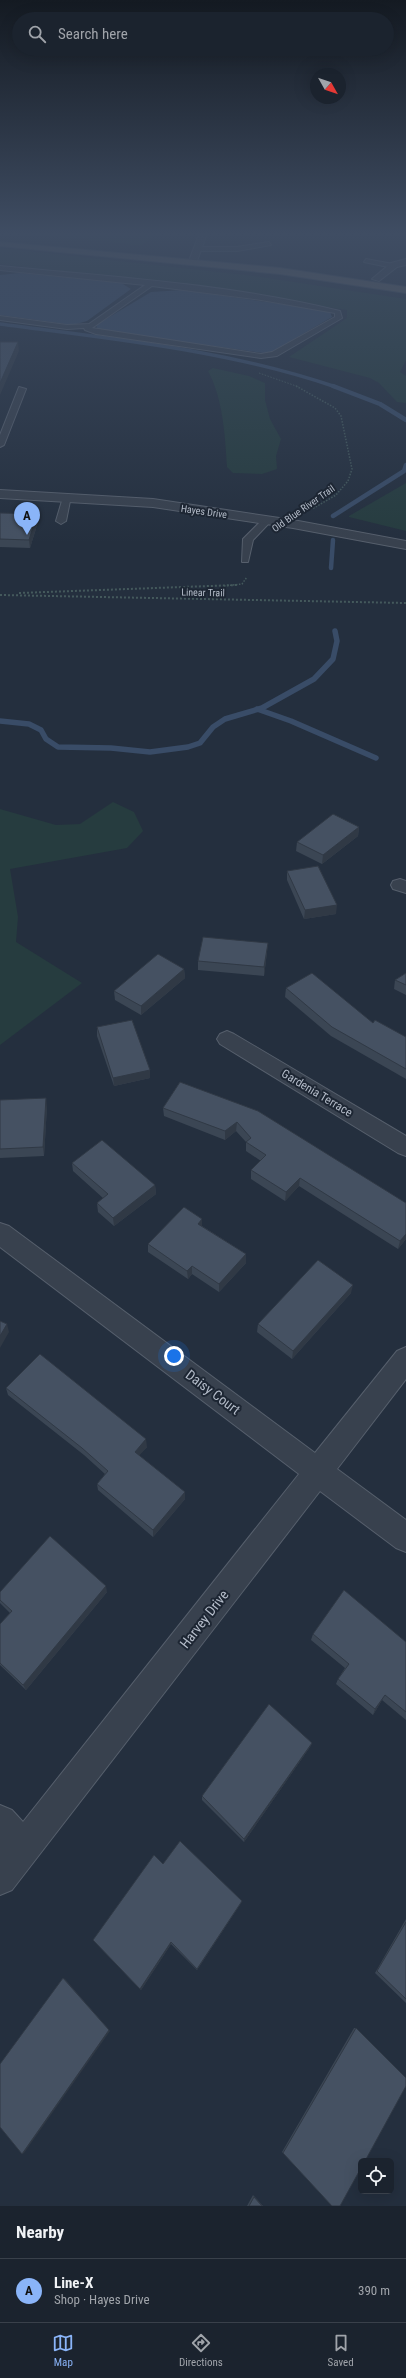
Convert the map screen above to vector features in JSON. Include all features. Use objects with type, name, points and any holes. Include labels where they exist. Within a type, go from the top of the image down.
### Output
[{"type":"street","name":"Hayes Drive","points":[[0,494],[67,496],[153,503],[293,524],[406,545]]},
{"type":"street","name":"Gardenia Terrace","points":[[227,1039],[406,1148]]},
{"type":"street","name":"Daisy Court","points":[[0,1233],[320,1471],[406,1538]]},
{"type":"street","name":"Harvey Drive","points":[[0,1878],[320,1471],[406,1359]]},
{"type":"street","points":[[0,1822],[24,1848]]},
{"type":"lane","points":[[130,337],[261,356],[274,354],[305,337]]},
{"type":"lane","points":[[0,445],[22,389]]},
{"type":"lane","points":[[61,521],[67,496]]},
{"type":"lane","points":[[246,560],[248,539],[267,520]]},
{"type":"path","name":"Old Blue River Trail","points":[[257,373],[302,388],[335,408],[341,416],[352,469],[348,481],[336,495],[301,516],[293,524]]},
{"type":"path","points":[[0,594],[234,586],[242,584],[252,569],[246,560]]},
{"type":"path","name":"Linear Trail","points":[[0,594],[406,603]]},
{"type":"green space","points":[[319,337],[406,337],[406,360],[400,372],[406,376],[406,403],[397,402],[379,383],[370,378],[289,357]]},
{"type":"green space","points":[[213,368],[249,376],[265,383],[265,400],[270,419],[281,439],[276,456],[277,469],[262,474],[233,473],[227,467],[220,405],[208,371]]},
{"type":"green space","points":[[406,483],[406,531],[349,517],[349,516]]},
{"type":"green space","points":[[113,802],[134,812],[143,831],[127,848],[10,869],[18,917],[16,942],[82,983],[0,1045],[0,809],[56,825],[80,824]]},
{"type":"water","points":[[148,337],[298,337],[272,352],[263,353]]},
{"type":"building","points":[[0,342],[18,342],[0,383]]},
{"type":"building","points":[[0,513],[37,514],[29,540],[0,539]]},
{"type":"building","points":[[333,814],[359,827],[323,855],[297,842]]},
{"type":"building","points":[[318,866],[337,905],[305,910],[287,871]]},
{"type":"building","points":[[203,937],[268,943],[264,967],[198,961]]},
{"type":"building","points":[[158,954],[184,969],[141,1006],[114,991]]},
{"type":"building","points":[[312,973],[373,1023],[375,1020],[406,1037],[406,1069],[332,1027],[286,988]]},
{"type":"building","points":[[406,973],[406,985],[395,980]]},
{"type":"building","points":[[132,1020],[150,1070],[113,1078],[97,1027]]},
{"type":"building","points":[[180,1082],[258,1111],[406,1203],[406,1234],[400,1241],[300,1178],[286,1192],[251,1170],[266,1155],[246,1142],[251,1138],[237,1122],[225,1131],[163,1108]]},
{"type":"building","points":[[46,1098],[43,1147],[0,1149],[0,1100]]},
{"type":"building","points":[[102,1140],[155,1185],[113,1218],[97,1203],[108,1194],[72,1163]]},
{"type":"building","points":[[184,1207],[202,1219],[198,1224],[246,1254],[219,1284],[192,1266],[187,1271],[148,1244]]},
{"type":"building","points":[[318,1260],[353,1285],[293,1351],[258,1324]]},
{"type":"building","points":[[0,1321],[7,1324],[0,1336]]},
{"type":"building","points":[[40,1354],[146,1439],[135,1452],[185,1492],[153,1530],[97,1484],[108,1471],[82,1448],[6,1388]]},
{"type":"building","points":[[50,1536],[106,1586],[23,1685],[0,1663],[0,1624],[12,1611],[0,1600],[0,1592]]},
{"type":"building","points":[[344,1590],[406,1642],[406,1712],[385,1695],[375,1709],[338,1679],[349,1664],[313,1634]]},
{"type":"building","points":[[269,1704],[312,1743],[244,1839],[202,1796]]},
{"type":"building","points":[[180,1841],[242,1901],[197,1969],[171,1942],[140,1989],[93,1940],[154,1855],[163,1864]]},
{"type":"building","points":[[406,1922],[406,1999],[377,1971]]},
{"type":"building","points":[[63,1978],[109,2030],[22,2154],[0,2127],[0,2064]]},
{"type":"building","points":[[356,2028],[406,2078],[406,2086],[367,2158],[358,2158],[358,2173],[340,2206],[332,2206],[283,2153]]},
{"type":"building","points":[[254,2197],[262,2206],[249,2206]]},
{"type":"waterway","points":[[97,337],[170,347],[212,355],[295,374],[334,386]]},
{"type":"waterway","points":[[334,386],[380,404],[406,420]]},
{"type":"waterway","points":[[333,516],[404,471],[406,465]]},
{"type":"waterway","points":[[331,568],[333,540]]},
{"type":"waterway","points":[[258,709],[314,679],[333,659],[337,641],[335,631]]},
{"type":"waterway","points":[[0,721],[29,724],[41,730],[46,739],[58,747],[111,748],[150,752],[188,747],[200,743],[213,727],[225,719],[258,709]]},
{"type":"waterway","points":[[258,709],[291,721],[376,758]]},
{"type":"place","name":"Line-X","points":[[27,535]]}]
